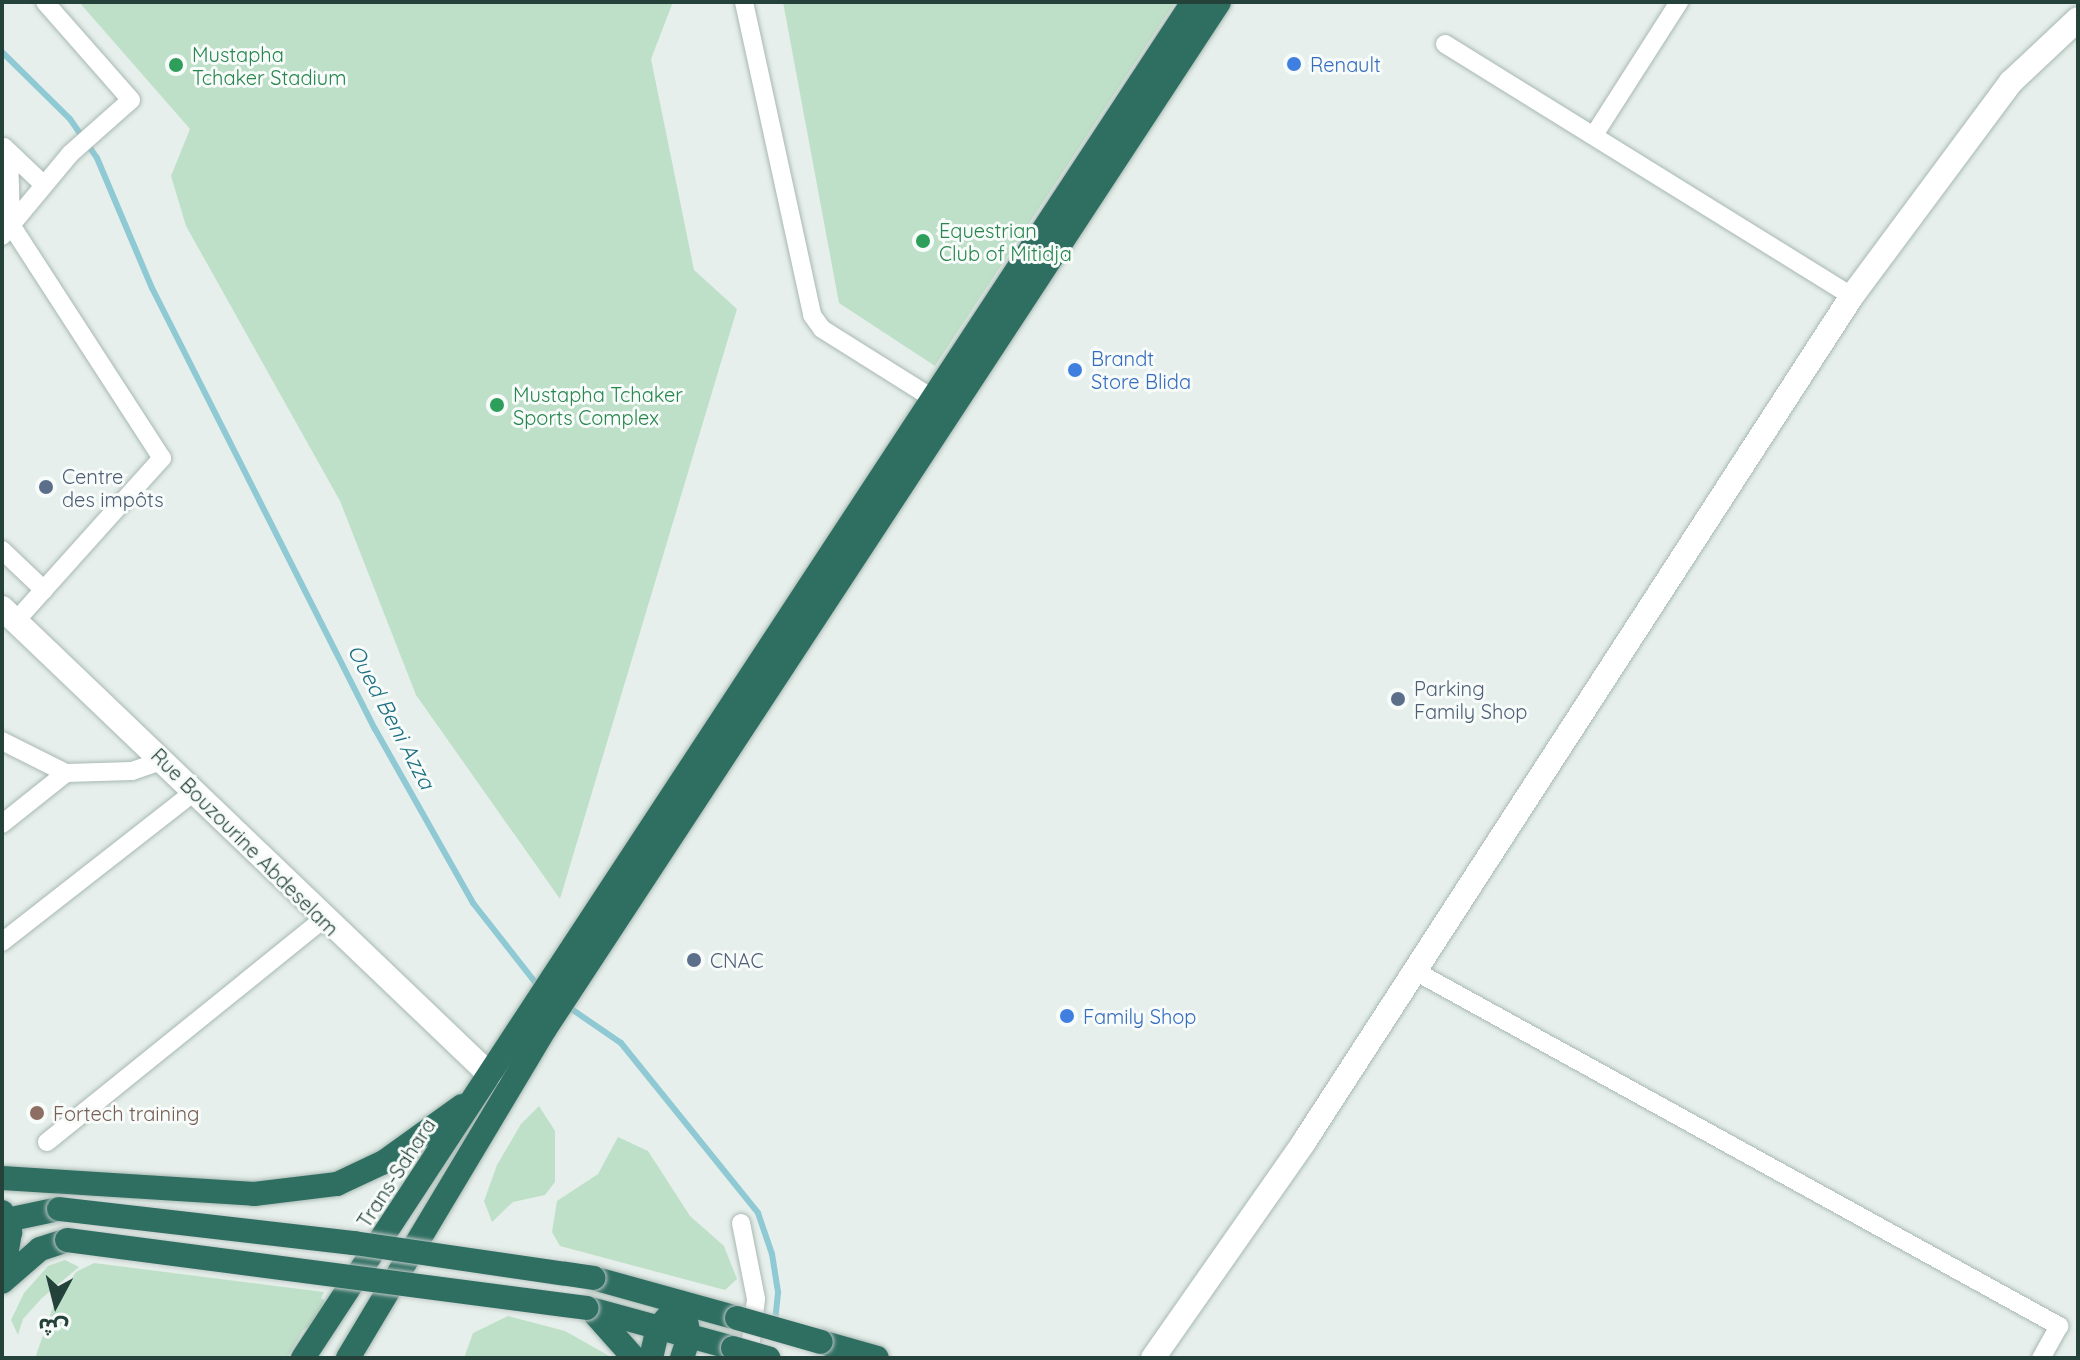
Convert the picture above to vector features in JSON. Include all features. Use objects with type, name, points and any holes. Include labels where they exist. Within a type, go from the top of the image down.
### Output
[{"type":"highway","points":[[348,1358],[387,1295],[537,1022],[932,398],[1193,2]]},
{"type":"highway","points":[[568,973],[1219,2]]},
{"type":"highway","name":"Trans-Sahara","points":[[303,1358],[483,1085],[537,1022]]},
{"type":"highway","points":[[2,1178],[254,1194],[337,1184],[384,1162],[483,1085]]},
{"type":"highway","points":[[4,1220],[59,1209],[310,1237],[593,1278],[877,1358]]},
{"type":"highway","points":[[4,1220],[67,1240],[587,1308],[658,1328],[685,1347],[769,1358]]},
{"type":"highway","points":[[2,1281],[4,1220]]},
{"type":"highway","points":[[2,1281],[40,1249],[67,1240]]},
{"type":"highway","points":[[364,1358],[373,1346],[387,1295]]},
{"type":"highway","points":[[651,1358],[658,1328],[683,1302]]},
{"type":"highway","points":[[683,1302],[685,1347]]},
{"type":"highway","points":[[587,1308],[616,1331],[634,1358]]},
{"type":"street","points":[[7,231],[70,154],[93,137],[131,100],[45,2]]},
{"type":"street","points":[[744,2],[812,315],[822,329],[932,398]]},
{"type":"street","points":[[1594,135],[1679,2]]},
{"type":"street","points":[[1153,1357],[1304,1142],[1852,296],[2011,82],[2078,19]]},
{"type":"street","points":[[1445,44],[1852,296]]},
{"type":"street","points":[[6,149],[43,184]]},
{"type":"street","points":[[6,149],[7,231],[162,458],[44,590],[9,614]]},
{"type":"street","points":[[2,550],[44,590]]},
{"type":"street","name":"Rue Bouzourine Abdeselam","points":[[9,614],[164,760],[483,1085]]},
{"type":"street","points":[[2,741],[66,773],[132,771],[164,760]]},
{"type":"street","points":[[2,824],[66,773]]},
{"type":"street","points":[[2,942],[195,791]]},
{"type":"street","points":[[47,1142],[323,919]]},
{"type":"street","points":[[1413,970],[2059,1326],[2041,1358]]},
{"type":"street","points":[[741,1223],[756,1299],[741,1353]]},
{"type":"green space","name":"Mustapha Tchaker Sports Complex","points":[[79,2],[673,2],[651,59],[694,270],[737,309],[560,899],[416,695],[340,501],[186,226],[171,176],[190,129]]},
{"type":"green space","name":"Equestrian Club of Mitidja","points":[[783,2],[1175,2],[935,366],[839,303]]},
{"type":"green space","points":[[539,1106],[555,1131],[555,1182],[545,1195],[513,1202],[492,1222],[484,1201],[497,1165],[521,1124]]},
{"type":"green space","points":[[618,1137],[648,1151],[690,1216],[724,1246],[737,1279],[725,1290],[560,1246],[552,1232],[557,1201],[598,1174]]},
{"type":"green space","points":[[65,1260],[79,1267],[42,1298],[23,1319],[18,1335],[11,1320],[24,1293],[48,1266]]},
{"type":"green space","points":[[94,1263],[324,1292],[321,1298],[328,1304],[318,1321],[303,1330],[287,1358],[35,1358],[53,1307],[76,1272]]},
{"type":"green space","points":[[508,1316],[565,1331],[613,1358],[464,1358],[473,1333]]},
{"type":"waterway","name":"Oued Beni Azza","points":[[2,52],[70,119],[97,158],[152,288],[375,729],[473,903],[538,986]]},
{"type":"waterway","name":"Oued Beni Azza","points":[[567,1006],[621,1043],[758,1213],[772,1254],[778,1293],[775,1323]]},
{"type":"place","name":"Renault","points":[[1294,64]]},
{"type":"place","name":"Mustapha Tchaker Stadium","points":[[176,65]]},
{"type":"place","name":"Equestrian Club of Mitidja","points":[[923,241]]},
{"type":"place","name":"Brandt Store Blida","points":[[1075,370]]},
{"type":"place","name":"Mustapha Tchaker Sports Complex","points":[[497,405]]},
{"type":"place","name":"Centre des impôts","points":[[46,487]]},
{"type":"place","name":"Parking Family Shop","points":[[1398,699]]},
{"type":"place","name":"CNAC","points":[[694,960]]},
{"type":"place","name":"Family Shop","points":[[1067,1016]]},
{"type":"place","name":"Fortech training","points":[[37,1113]]}]
